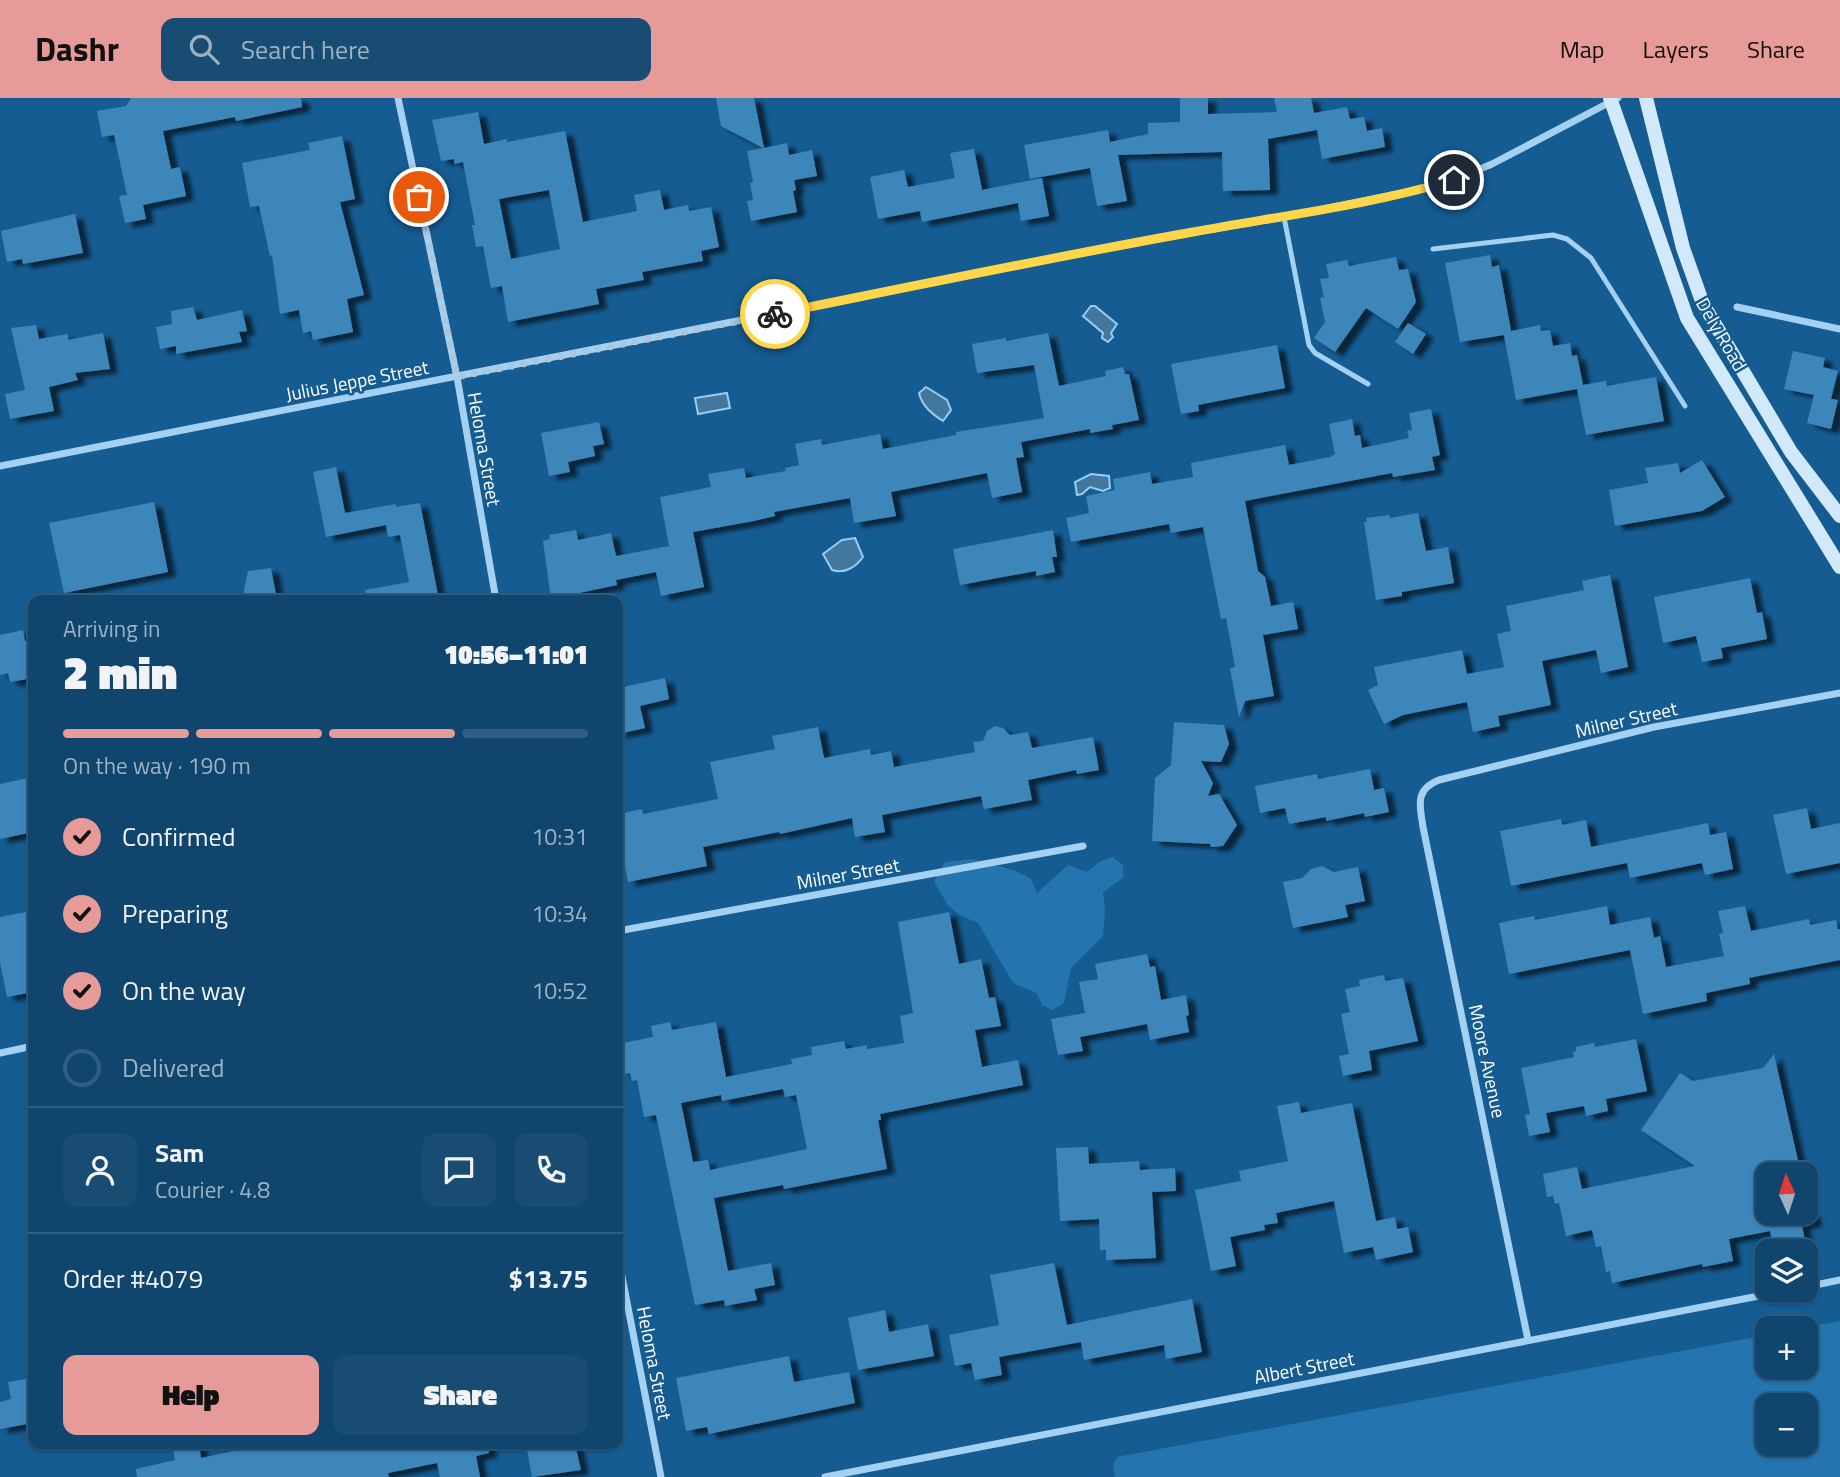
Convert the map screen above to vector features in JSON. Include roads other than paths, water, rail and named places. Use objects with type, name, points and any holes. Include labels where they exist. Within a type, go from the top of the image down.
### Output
[{"type":"main road","name":"Dely Road","points":[[1646,98],[1683,248],[1703,304],[1791,452],[1840,516]]},
{"type":"main road","name":"Dely Road","points":[[1613,99],[1687,318],[1840,567]]},
{"type":"street","name":"Heloma Street","points":[[398,98],[457,377],[495,595]]},
{"type":"street","name":"Julius Jeppe Street","points":[[0,466],[1422,189],[1454,180],[1492,164],[1613,99]]},
{"type":"street","points":[[1737,307],[1840,329]]},
{"type":"street","name":"Milner Street","points":[[1423,790],[1439,780],[1654,727],[1840,693]]},
{"type":"street","name":"Moore Avenue","points":[[1423,790],[1420,804],[1423,827],[1528,1340]]},
{"type":"street","name":"Milner Street","points":[[623,929],[1083,846]]},
{"type":"street","points":[[0,1053],[28,1047]]},
{"type":"street","points":[[1818,1285],[1840,1280]]},
{"type":"street","name":"Heloma Street","points":[[623,1282],[661,1477]]},
{"type":"street","name":"Albert Street","points":[[825,1477],[1755,1297]]},
{"type":"lane","points":[[1284,217],[1309,345],[1315,353],[1368,384]]},
{"type":"lane","points":[[1433,249],[1553,235],[1567,239],[1591,258],[1685,406]]}]
